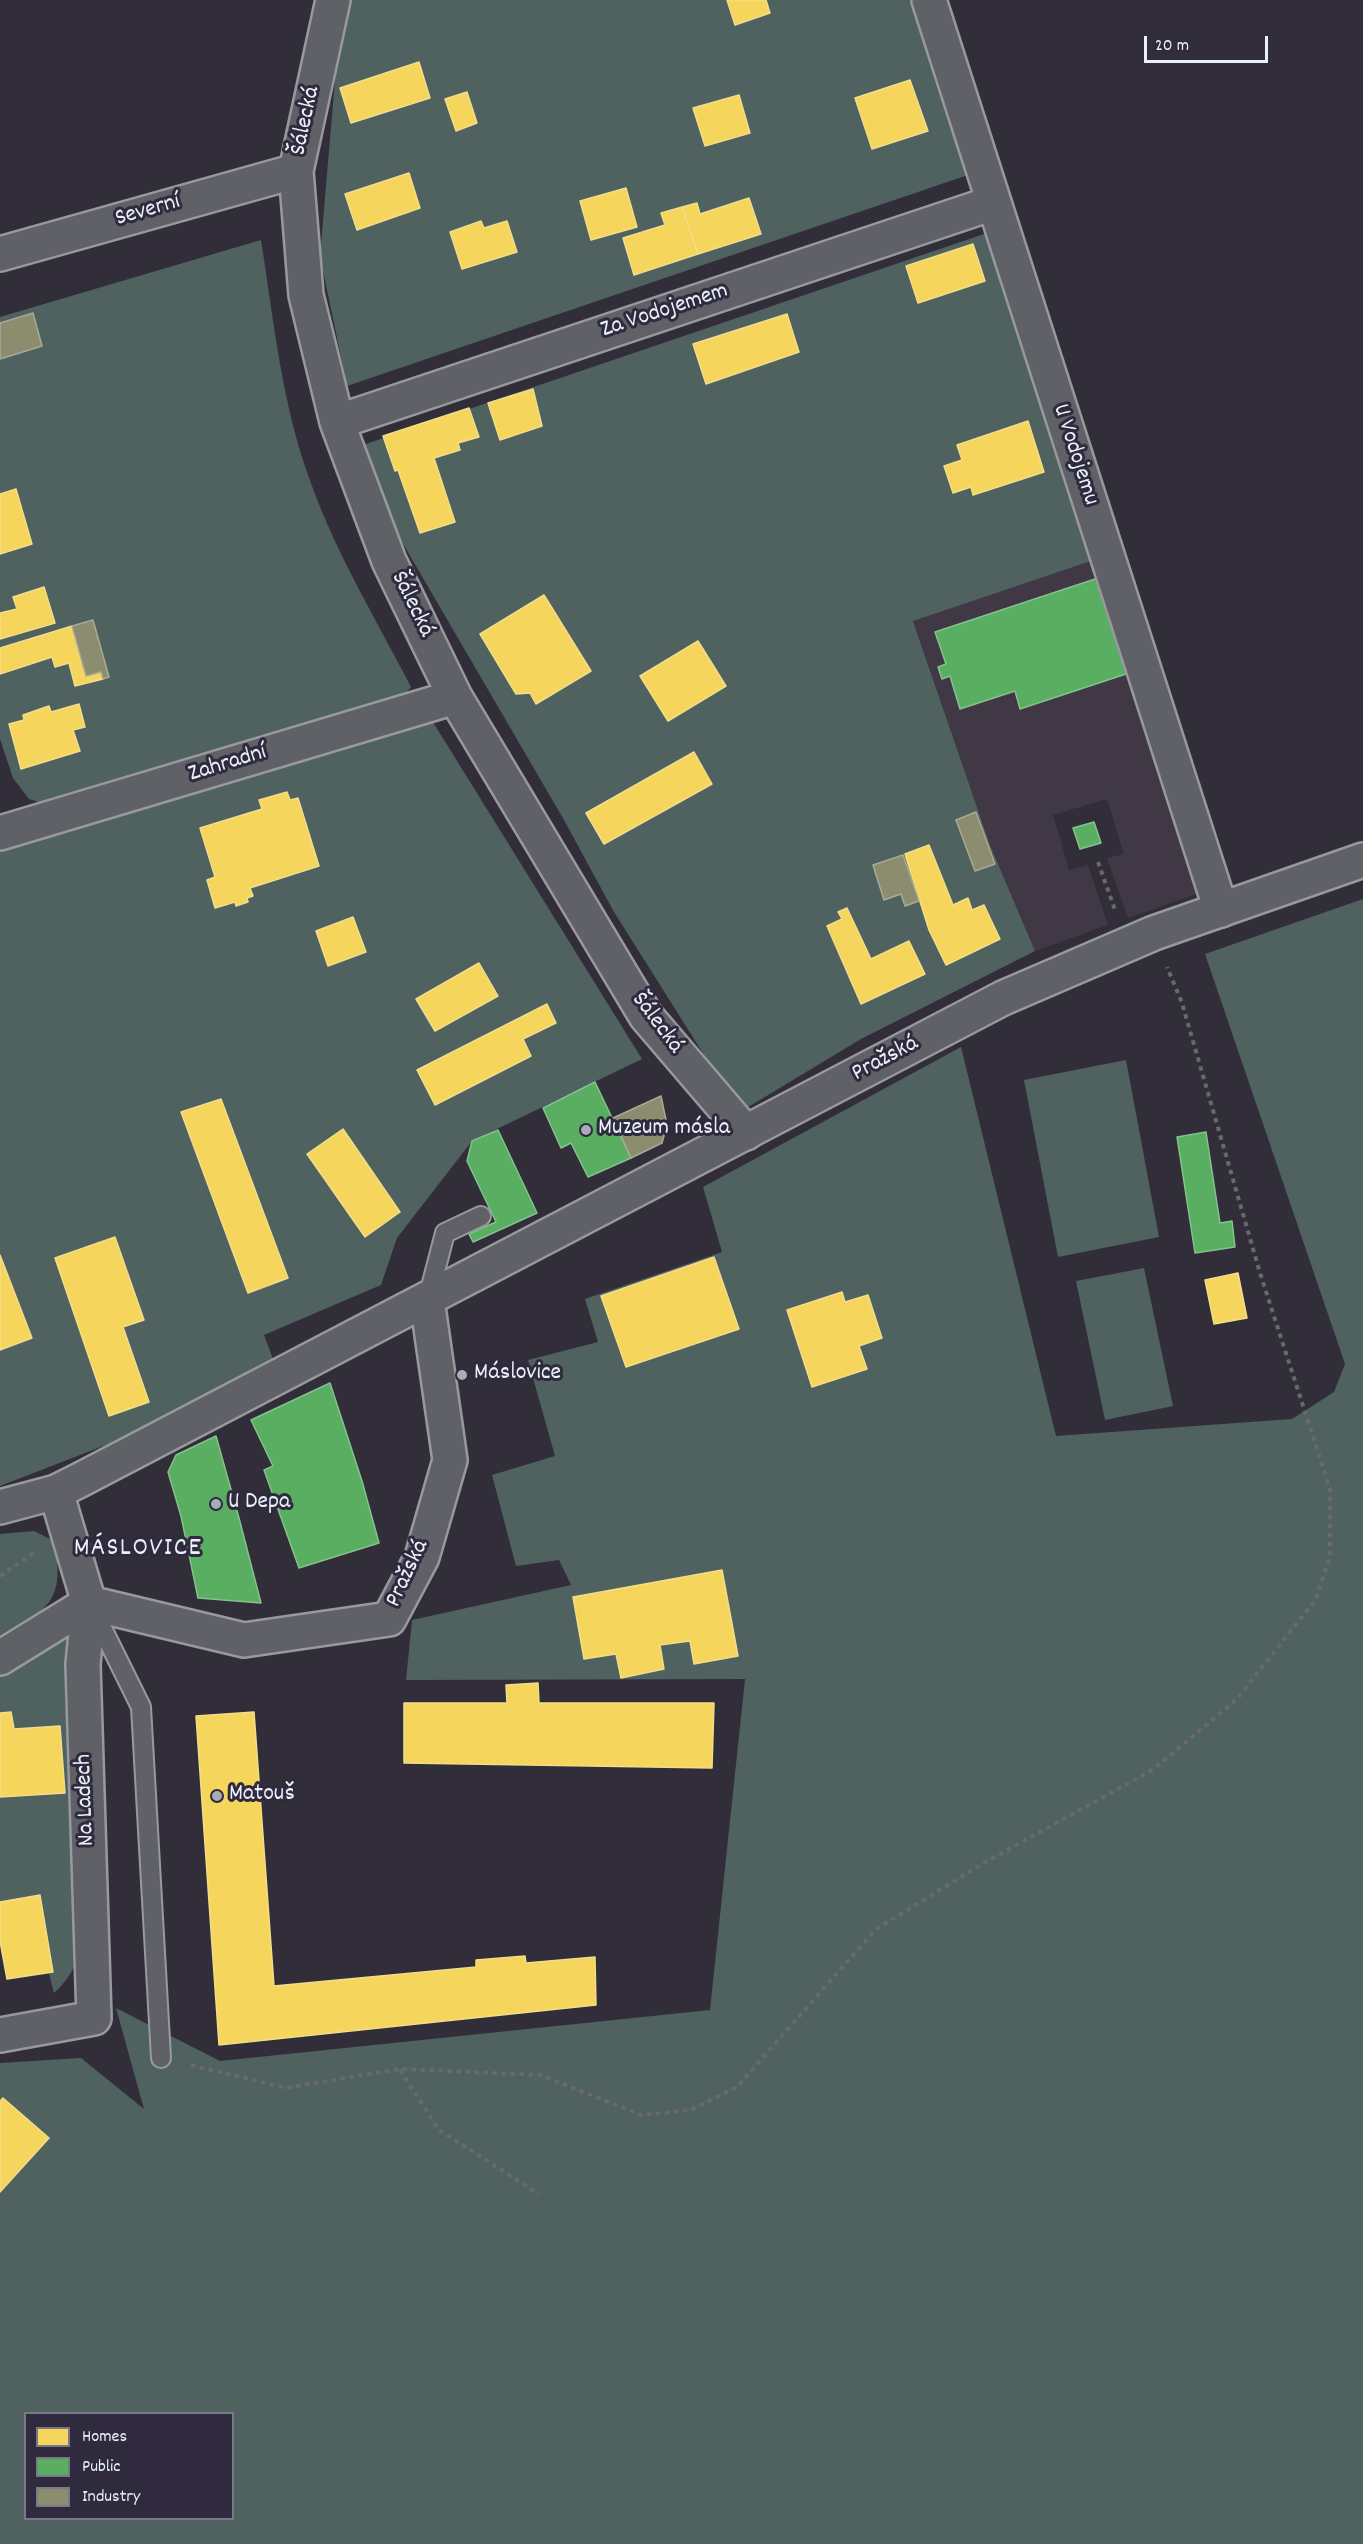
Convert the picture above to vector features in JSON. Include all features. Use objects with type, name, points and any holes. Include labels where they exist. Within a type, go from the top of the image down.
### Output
[{"type":"street","name":"Šálecká","points":[[333,0],[296,171],[306,295],[337,422],[389,561],[455,697],[646,1016],[746,1133]]},
{"type":"street","name":"U Vodojemu","points":[[929,0],[1221,910]]},
{"type":"street","name":"Severní","points":[[0,254],[296,171]]},
{"type":"street","name":"Za Vodojemem","points":[[337,422],[993,203]]},
{"type":"street","name":"Zahradní","points":[[2,824],[455,697]]},
{"type":"street","name":"Pražská","points":[[0,1507],[56,1492],[1004,998],[1140,939],[1363,860]]},
{"type":"street","name":"Pražská","points":[[90,1603],[244,1640],[389,1619],[422,1557],[450,1460],[428,1300]]},
{"type":"street","name":"Na Ladech","points":[[0,2035],[94,2018],[83,1665],[90,1603],[56,1492]]},
{"type":"street","points":[[0,1658],[90,1603]]},
{"type":"lane","points":[[428,1300],[445,1233],[481,1216]]},
{"type":"lane","points":[[90,1603],[141,1707],[160,2058]]},
{"type":"path","points":[[160,2058],[286,2088],[400,2069],[540,2075],[642,2115],[692,2110],[737,2086],[875,1930],[982,1864],[1155,1769],[1237,1699],[1316,1599],[1330,1556],[1329,1489],[1260,1273],[1182,1003],[1140,939],[1098,862]]},
{"type":"path","points":[[400,2069],[439,2130],[539,2194]]},
{"type":"shaded area","points":[[351,0],[910,0],[968,175],[347,386],[320,256],[337,57]]},
{"type":"shaded area","points":[[987,233],[1094,560],[913,621],[990,845],[1035,951],[861,1039],[740,1112],[614,912],[564,820],[395,530],[360,446]]},
{"type":"shaded area","points":[[261,240],[286,395],[312,486],[333,537],[358,588],[411,687],[404,695],[48,805],[29,799],[13,778],[0,739],[0,317]]},
{"type":"shaded area","points":[[1094,560],[1098,578],[935,632],[946,664],[938,667],[942,679],[950,676],[960,708],[1015,691],[1020,708],[1129,673],[1199,893],[1128,918],[1107,858],[1124,854],[1107,799],[1053,815],[1069,870],[1088,865],[1108,925],[1035,951],[990,845],[913,620]]},
{"type":"shaded area","points":[[431,719],[642,1059],[472,1141],[397,1238],[381,1285],[264,1335],[273,1359],[111,1443],[0,1486],[0,850]]},
{"type":"shaded area","points":[[1363,899],[1363,2544],[0,2544],[0,2063],[81,2058],[144,2109],[116,2008],[220,2061],[710,2010],[745,1679],[406,1680],[412,1620],[571,1585],[559,1560],[516,1566],[492,1475],[555,1456],[528,1360],[598,1342],[585,1299],[722,1252],[703,1187],[961,1047],[1056,1436],[1292,1419],[1334,1392],[1345,1364],[1205,954]]},
{"type":"shaded area","points":[[1126,1060],[1159,1237],[1058,1257],[1024,1080]]},
{"type":"shaded area","points":[[1144,1268],[1173,1406],[1105,1420],[1076,1281]]},
{"type":"shaded area","points":[[34,1531],[54,1541],[57,1561],[55,1591],[41,1611],[0,1637],[0,1534]]},
{"type":"shaded area","points":[[73,1631],[76,1691],[66,1724],[72,1787],[79,1955],[69,1975],[54,1993],[49,1973],[53,1972],[0,1902],[0,1673]]},
{"type":"building: Homes","points":[[727,0],[766,0],[770,13],[735,25]]},
{"type":"building: Homes","points":[[419,62],[430,98],[351,123],[340,88]]},
{"type":"building: Homes","points":[[910,80],[928,131],[872,149],[855,98]]},
{"type":"building: Homes","points":[[467,92],[477,123],[456,131],[445,99]]},
{"type":"building: Homes","points":[[739,95],[750,133],[705,146],[693,108]]},
{"type":"building: Homes","points":[[409,173],[420,208],[357,230],[345,194]]},
{"type":"building: Homes","points":[[626,188],[637,227],[591,240],[580,201]]},
{"type":"building: Homes","points":[[749,198],[761,234],[698,254],[682,207],[697,203],[700,214]]},
{"type":"building: Homes","points":[[682,207],[698,254],[634,275],[623,238],[665,225],[661,213]]},
{"type":"building: Homes","points":[[481,221],[484,228],[507,221],[517,252],[462,269],[450,232]]},
{"type":"building: Homes","points":[[973,244],[985,281],[918,303],[906,266]]},
{"type":"building: Homes","points":[[787,314],[799,352],[706,384],[693,344]]},
{"type":"building: Homes","points":[[533,389],[542,426],[500,440],[488,403]]},
{"type":"building: Homes","points":[[469,408],[479,437],[458,443],[460,450],[434,458],[455,522],[420,533],[398,470],[395,471],[383,436]]},
{"type":"building: Homes","points":[[1028,421],[1044,472],[973,495],[971,487],[953,493],[944,466],[962,460],[957,445]]},
{"type":"building: Homes","points":[[16,489],[32,544],[0,554],[0,494]]},
{"type":"building: Homes","points":[[44,587],[55,623],[0,639],[0,613],[17,609],[13,597]]},
{"type":"building: Homes","points":[[544,595],[591,671],[536,704],[530,693],[516,694],[480,634]]},
{"type":"building: Homes","points":[[72,626],[86,676],[101,672],[103,679],[75,686],[69,663],[55,667],[52,657],[0,674],[0,648]]},
{"type":"building: Homes","points":[[698,641],[726,686],[668,721],[640,676]]},
{"type":"building: Homes","points":[[79,704],[85,727],[73,730],[80,751],[21,769],[9,724],[24,720],[23,715],[49,706],[51,712]]},
{"type":"building: Homes","points":[[694,752],[712,784],[604,844],[586,813]]},
{"type":"building: Homes","points":[[287,792],[290,800],[298,798],[319,866],[250,888],[253,896],[247,898],[248,902],[236,906],[235,902],[215,908],[207,880],[215,877],[200,828],[262,809],[259,800]]},
{"type":"building: Homes","points":[[929,845],[953,905],[968,898],[972,910],[984,905],[1000,939],[946,965],[929,930],[905,854]]},
{"type":"building: Homes","points":[[847,908],[871,959],[909,941],[925,974],[861,1004],[827,926],[842,919],[838,912]]},
{"type":"building: Homes","points":[[353,917],[366,952],[328,966],[316,931]]},
{"type":"building: Homes","points":[[479,963],[498,996],[435,1031],[416,999]]},
{"type":"building: Homes","points":[[547,1004],[556,1023],[523,1039],[531,1056],[435,1105],[417,1070]]},
{"type":"building: Homes","points":[[221,1099],[288,1278],[248,1293],[181,1112]]},
{"type":"building: Homes","points":[[343,1129],[400,1212],[365,1237],[307,1154]]},
{"type":"building: Homes","points":[[115,1237],[144,1320],[123,1327],[149,1402],[109,1416],[55,1258]]},
{"type":"building: Homes","points":[[0,1255],[32,1338],[0,1350]]},
{"type":"building: Homes","points":[[714,1257],[739,1329],[626,1367],[601,1296]]},
{"type":"building: Homes","points":[[1238,1273],[1247,1318],[1214,1324],[1205,1280]]},
{"type":"building: Homes","points":[[842,1292],[845,1302],[868,1295],[882,1338],[859,1346],[867,1369],[812,1387],[787,1310]]},
{"type":"building: Homes","points":[[722,1570],[738,1656],[694,1664],[690,1641],[660,1645],[664,1669],[621,1678],[616,1654],[584,1659],[573,1597]]},
{"type":"building: Homes","points":[[538,1683],[539,1703],[714,1703],[712,1768],[404,1763],[404,1703],[507,1703],[506,1685]]},
{"type":"building: Homes","points":[[11,1712],[14,1729],[60,1726],[65,1793],[0,1797],[0,1713]]},
{"type":"building: Homes","points":[[254,1712],[274,1986],[476,1967],[476,1960],[525,1956],[526,1963],[595,1957],[596,2005],[219,2045],[196,1716]]},
{"type":"building: Homes","points":[[40,1895],[53,1972],[7,1979],[0,1941],[0,1902]]},
{"type":"building: Homes","points":[[3,2098],[49,2138],[0,2192],[0,2101]]},
{"type":"building: Public","points":[[1098,578],[1129,673],[1020,709],[1015,691],[960,709],[950,676],[942,679],[938,667],[946,664],[935,632]]},
{"type":"building: Public","points":[[1094,822],[1101,843],[1080,849],[1073,828]]},
{"type":"building: Public","name":"Muzeum másla","points":[[595,1082],[631,1158],[588,1177],[571,1143],[561,1148],[543,1108]]},
{"type":"building: Public","points":[[498,1130],[537,1213],[473,1242],[469,1234],[496,1222],[467,1161],[472,1141]]},
{"type":"building: Public","points":[[1206,1132],[1220,1223],[1232,1221],[1235,1247],[1195,1253],[1177,1137]]},
{"type":"building: Public","points":[[330,1383],[362,1481],[379,1543],[299,1568],[264,1470],[273,1466],[251,1420]]},
{"type":"building: Public","points":[[216,1436],[261,1603],[198,1598],[181,1516],[168,1472],[176,1455]]},
{"type":"building: Industry","points":[[33,313],[42,346],[0,359],[0,323]]},
{"type":"building: Industry","points":[[93,620],[109,677],[103,679],[101,672],[86,676],[72,626]]},
{"type":"building: Industry","points":[[976,812],[995,864],[975,871],[956,820]]},
{"type":"building: Industry","points":[[903,855],[919,901],[905,906],[901,894],[884,900],[873,865]]},
{"type":"building: Industry","points":[[661,1096],[667,1125],[662,1143],[631,1158],[613,1118]]},
{"type":"place","name":"Muzeum másla","points":[[586,1130]]},
{"type":"place","name":"Máslovice","points":[[462,1375]]},
{"type":"place","name":"U Depa","points":[[216,1504]]},
{"type":"place","name":"Matouš","points":[[217,1796]]},
{"type":"district","name":"MÁSLOVICE","points":[[138,1550]]}]
